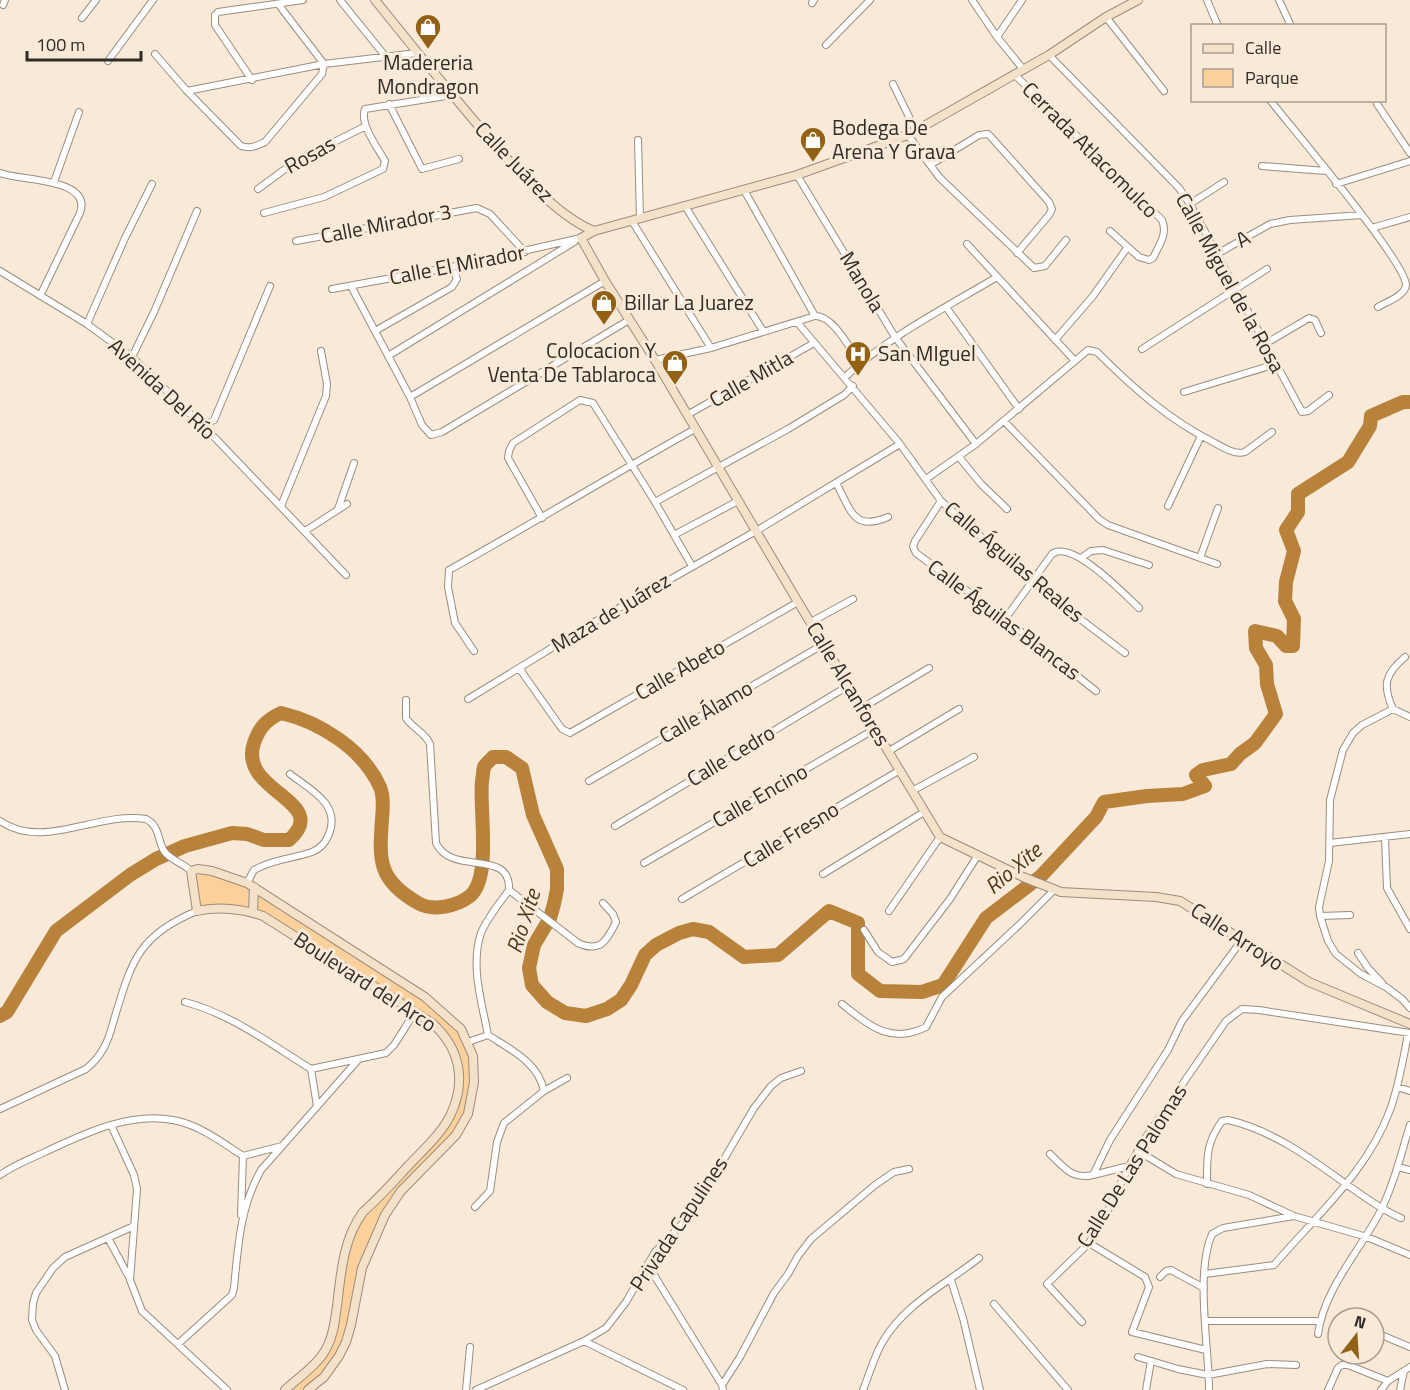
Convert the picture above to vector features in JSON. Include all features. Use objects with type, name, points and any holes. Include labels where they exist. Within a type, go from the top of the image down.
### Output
[{"type":"street","points":[[82,18],[96,0]]},
{"type":"street","points":[[108,61],[153,0]]},
{"type":"street","points":[[252,80],[215,25],[215,15],[218,12],[303,0]]},
{"type":"street","points":[[340,0],[386,57]]},
{"type":"street","name":"Calle Juárez","points":[[375,0],[510,163],[564,214],[594,231]]},
{"type":"street","points":[[826,45],[870,0]]},
{"type":"street","points":[[972,0],[997,37],[1023,69]]},
{"type":"street","points":[[997,37],[1022,0]]},
{"type":"street","points":[[388,356],[594,231],[797,174],[912,133],[1049,56],[1106,17],[1137,0]]},
{"type":"street","points":[[1207,0],[1217,24]]},
{"type":"street","points":[[1279,0],[1290,24]]},
{"type":"street","points":[[155,54],[241,146],[255,147],[265,142],[322,74],[324,64],[279,5]]},
{"type":"street","points":[[1106,17],[1164,91]]},
{"type":"street","points":[[188,91],[324,64],[417,53]]},
{"type":"street","name":"Calle Miguel de la Rosa","points":[[1049,56],[1179,188],[1191,204],[1299,408],[1305,412],[1329,395]]},
{"type":"street","name":"Cerrada Atlacomulco","points":[[1014,74],[1162,220],[1165,226],[1164,234],[1153,258],[1144,260],[1127,248]]},
{"type":"street","points":[[893,84],[912,133],[939,177],[1030,266],[1037,269],[1044,266],[1066,240]]},
{"type":"street","points":[[264,213],[324,197],[383,169],[385,161],[366,126],[363,114],[365,109],[452,95]]},
{"type":"street","points":[[1272,102],[1362,215],[1401,269],[1406,284],[1403,292],[1378,307]]},
{"type":"street","points":[[389,104],[422,169],[459,159]]},
{"type":"street","points":[[1377,104],[1410,153]]},
{"type":"street","points":[[54,182],[79,112]]},
{"type":"street","name":"Rosas","points":[[258,189],[296,161],[366,126]]},
{"type":"street","points":[[930,165],[979,135],[988,134],[991,137],[1049,202],[1052,209],[1017,253]]},
{"type":"street","points":[[638,140],[636,220],[711,348]]},
{"type":"street","points":[[1336,184],[1410,161]]},
{"type":"street","points":[[1262,166],[1326,171]]},
{"type":"street","points":[[0,173],[9,177],[54,182],[70,189],[81,203],[80,213],[40,296]]},
{"type":"street","name":"Manola","points":[[797,174],[896,337],[976,444]]},
{"type":"street","points":[[1191,204],[1224,182]]},
{"type":"street","points":[[87,324],[152,184]]},
{"type":"street","points":[[744,190],[815,316]]},
{"type":"street","points":[[685,206],[763,332]]},
{"type":"street","name":"Calle Mirador 3","points":[[296,241],[477,208],[490,214],[525,252]]},
{"type":"street","points":[[132,357],[197,211]]},
{"type":"street","name":"A","points":[[1217,254],[1270,224],[1290,220],[1362,215]]},
{"type":"street","points":[[1372,228],[1410,217]]},
{"type":"street","points":[[1055,340],[1093,296],[1127,248],[1110,231]]},
{"type":"street","name":"Calle El Mirador","points":[[332,289],[452,267],[581,238]]},
{"type":"street","name":"Calle Alcanfores","points":[[581,238],[940,837]]},
{"type":"street","points":[[968,244],[1075,361]]},
{"type":"street","points":[[375,331],[455,284],[457,279],[452,267]]},
{"type":"street","points":[[1143,349],[1267,270]]},
{"type":"street","name":"Avenida Del Río","points":[[0,271],[87,324],[132,357],[281,506],[346,575]]},
{"type":"street","points":[[845,377],[896,337],[997,277]]},
{"type":"street","points":[[410,396],[605,281]]},
{"type":"street","points":[[202,426],[214,420],[270,286]]},
{"type":"street","points":[[351,286],[410,396],[422,425],[431,435],[442,432],[629,320]]},
{"type":"street","points":[[946,307],[1019,409]]},
{"type":"street","points":[[655,360],[711,348],[821,316],[832,322],[860,363]]},
{"type":"street","points":[[1265,344],[1310,318],[1315,320],[1321,333]]},
{"type":"street","name":"Calle Águilas Reales","points":[[797,322],[900,444],[941,501],[1033,583],[1125,653]]},
{"type":"street","name":"Calle Mitla","points":[[687,415],[814,343]]},
{"type":"street","points":[[926,479],[976,444],[1088,350],[1096,352],[1142,396],[1172,419],[1228,450],[1241,453],[1272,432]]},
{"type":"street","points":[[281,506],[326,396],[327,384],[321,351]]},
{"type":"street","points":[[1184,392],[1276,364]]},
{"type":"street","points":[[655,502],[825,407],[844,395],[853,386]]},
{"type":"street","points":[[542,518],[508,458],[509,451],[513,443],[580,400],[592,403],[655,502],[692,566]]},
{"type":"street","points":[[1004,421],[1108,525],[1216,564]]},
{"type":"street","points":[[474,651],[455,623],[447,587],[449,570],[695,429]]},
{"type":"street","points":[[1168,506],[1201,436]]},
{"type":"street","name":"Maza de Juárez","points":[[468,699],[596,621],[756,531],[900,444]]},
{"type":"street","points":[[959,457],[981,484],[1006,508]]},
{"type":"street","points":[[338,510],[354,463]]},
{"type":"street","points":[[836,483],[853,514],[860,521],[873,522],[888,517]]},
{"type":"street","points":[[675,535],[738,501]]},
{"type":"street","name":"Calle Águilas Blancas","points":[[941,501],[915,541],[913,547],[916,553],[1096,691]]},
{"type":"street","points":[[305,531],[347,504]]},
{"type":"street","points":[[1200,558],[1218,508]]},
{"type":"street","points":[[1081,558],[1091,551],[1103,550],[1149,565]]},
{"type":"street","name":"Calle Águilas Reales","points":[[1033,583],[1055,551],[1070,553],[1081,558],[1139,608]]},
{"type":"street","points":[[1005,619],[1033,583]]},
{"type":"street","points":[[810,622],[853,599]]},
{"type":"street","name":"Calle Abeto","points":[[519,668],[562,729],[570,733],[798,602]]},
{"type":"street","name":"Calle Álamo","points":[[589,781],[824,644]]},
{"type":"street","points":[[1405,657],[1392,669],[1387,682],[1386,694],[1394,709],[1410,717]]},
{"type":"street","points":[[862,708],[929,668]]},
{"type":"street","name":"Calle Cedro","points":[[615,826],[848,686]]},
{"type":"street","points":[[406,700],[406,718],[425,735],[431,751],[436,843],[439,850],[452,858],[494,866],[505,872],[509,890],[578,943],[588,948],[597,947],[610,933],[616,922],[613,914],[603,903]]},
{"type":"street","points":[[889,751],[959,709]]},
{"type":"street","points":[[1394,709],[1362,725],[1348,741],[1330,800],[1329,861],[1319,907],[1328,941],[1336,954],[1361,974],[1386,987],[1410,1008]]},
{"type":"street","name":"Calle Encino","points":[[644,863],[875,729]]},
{"type":"street","points":[[912,791],[974,757]]},
{"type":"street","name":"Calle Fresno","points":[[682,899],[900,770]]},
{"type":"street","points":[[253,912],[251,885],[254,870],[317,850],[326,841],[332,825],[331,811],[322,798],[290,774]]},
{"type":"street","points":[[823,874],[924,812]]},
{"type":"street","points":[[0,821],[13,829],[36,833],[141,818],[154,824],[166,854],[181,862],[191,871],[197,911],[178,919],[151,939],[141,950],[130,969],[104,1050],[94,1062],[76,1074],[0,1109]]},
{"type":"street","points":[[1330,843],[1410,834]]},
{"type":"street","points":[[889,911],[940,837]]},
{"type":"street","name":"Calle Arroyo","points":[[940,837],[1023,877],[1067,893],[1175,899],[1287,969],[1322,988],[1410,1024]]},
{"type":"street","points":[[1384,838],[1387,888],[1410,929]]},
{"type":"street","points":[[864,930],[878,952],[889,961],[896,962],[904,959],[938,915],[978,855]]},
{"type":"street","name":"Boulevard del Arco","points":[[191,871],[198,869],[212,871],[251,885],[425,997],[456,1024],[468,1042],[475,1070],[472,1103],[468,1114],[456,1135],[401,1191],[385,1215],[362,1268],[346,1342],[324,1377],[308,1390]]},
{"type":"street","points":[[842,1004],[870,1026],[890,1034],[903,1034],[926,1027],[942,997],[1020,924],[1050,888]]},
{"type":"street","points":[[509,890],[485,924],[481,934],[477,955],[478,982],[488,1035],[525,1060],[540,1077],[544,1091]]},
{"type":"street","name":"Boulevard del Arco","points":[[197,911],[210,909],[253,912],[271,921],[415,1012],[442,1032],[454,1052],[459,1076],[455,1102],[442,1128],[363,1212],[354,1225],[346,1247],[335,1320],[327,1347],[315,1362],[285,1390]]},
{"type":"street","points":[[1320,916],[1350,915]]},
{"type":"street","points":[[1093,1175],[1110,1140],[1168,1050],[1182,1021],[1242,940]]},
{"type":"street","points":[[1358,953],[1368,968],[1386,987]]},
{"type":"street","points":[[186,1002],[207,1009],[311,1069],[386,1053],[415,1012]]},
{"type":"street","name":"Calle De Las Palomas","points":[[1082,1322],[1047,1284],[1089,1243],[1146,1137],[1226,1021],[1242,1009],[1258,1010],[1409,1033]]},
{"type":"street","points":[[1205,1274],[1274,1265],[1346,1184],[1365,1160],[1380,1133],[1397,1087],[1409,1033]]},
{"type":"street","points":[[468,1042],[488,1035]]},
{"type":"street","points":[[240,1225],[255,1180],[268,1161],[358,1060]]},
{"type":"street","points":[[311,1069],[317,1106]]},
{"type":"street","name":"Privada Capulines","points":[[476,1390],[584,1341],[606,1328],[618,1314],[655,1252],[697,1205],[754,1108],[781,1077],[801,1071]]},
{"type":"street","points":[[475,1207],[490,1191],[497,1142],[504,1123],[544,1091],[567,1078]]},
{"type":"street","points":[[1397,1087],[1410,1091]]},
{"type":"street","points":[[0,1175],[10,1167],[62,1144],[111,1125],[142,1119],[160,1118],[177,1121],[196,1128],[243,1156],[282,1146]]},
{"type":"street","points":[[1207,1184],[1206,1152],[1222,1121],[1228,1120],[1274,1136],[1381,1210],[1401,1218]]},
{"type":"street","points":[[111,1125],[136,1181],[137,1189],[130,1280]]},
{"type":"street","points":[[1318,1334],[1320,1321],[1330,1295],[1367,1237],[1381,1210],[1398,1167],[1410,1125]]},
{"type":"street","points":[[1138,1151],[1176,1174],[1249,1195],[1294,1216],[1367,1237],[1410,1257]]},
{"type":"street","points":[[1050,1154],[1075,1175],[1083,1177],[1129,1166]]},
{"type":"street","points":[[177,1344],[232,1295],[240,1225],[243,1156]]},
{"type":"street","points":[[1398,1167],[1410,1170]]},
{"type":"street","points":[[648,1264],[722,1388],[774,1293],[811,1239],[875,1185],[894,1173],[909,1169]]},
{"type":"street","points":[[1209,1390],[1204,1288],[1209,1240],[1216,1230],[1294,1216]]},
{"type":"street","points":[[65,1390],[55,1356],[36,1330],[32,1320],[33,1303],[49,1274],[61,1261],[134,1226]]},
{"type":"street","points":[[108,1238],[130,1280],[142,1311],[227,1390]]},
{"type":"street","points":[[1089,1243],[1148,1281],[1149,1287],[1132,1332],[1206,1350]]},
{"type":"street","points":[[863,1390],[881,1345],[888,1334],[910,1309],[979,1258]]},
{"type":"street","points":[[1160,1277],[1166,1271],[1171,1270],[1204,1288]]},
{"type":"street","points":[[951,1280],[963,1318],[980,1390]]},
{"type":"street","points":[[994,1304],[1068,1390]]},
{"type":"street","points":[[1205,1321],[1320,1321]]},
{"type":"street","points":[[1386,1337],[1410,1347]]},
{"type":"street","points":[[584,1341],[683,1390]]},
{"type":"street","points":[[466,1390],[470,1347]]},
{"type":"street","points":[[1138,1357],[1208,1375],[1267,1364],[1296,1365]]},
{"type":"street","points":[[1146,1390],[1151,1361]]},
{"type":"street","points":[[1328,1390],[1338,1368],[1342,1365],[1348,1365],[1388,1381]]},
{"type":"street","points":[[1381,1390],[1388,1381],[1407,1369]]},
{"type":"street","points":[[1400,1390],[1407,1369]]},
{"type":"street","points":[[496,1382],[498,1390]]},
{"type":"green space","points":[[193,870],[231,877],[425,997],[461,1029],[475,1070],[463,1124],[401,1191],[378,1229],[339,1356],[308,1390],[285,1390],[327,1348],[354,1225],[450,1116],[460,1076],[442,1032],[253,912],[197,911]]},
{"type":"waterway","name":"Rio Xite","points":[[0,1016],[7,1012],[56,931],[130,875],[156,859],[185,846],[232,833],[247,834],[264,840],[289,840],[299,827],[300,815],[293,805],[258,773],[252,760],[258,733],[267,722],[281,713],[311,723],[339,739],[363,761],[372,773],[383,798],[381,847],[384,868],[395,886],[424,906],[438,907],[458,903],[470,896],[477,887],[483,859],[482,781],[484,767],[493,757],[506,757],[522,768],[533,815],[557,869],[554,904],[550,918],[534,945],[529,968],[532,985],[547,1002],[565,1013],[586,1016],[607,1009],[621,1000],[645,955],[656,945],[679,933],[693,929],[709,932],[744,957],[778,955],[829,911],[858,923],[858,974],[880,991],[922,992],[943,985],[986,918],[1041,876],[1096,817],[1104,802],[1183,794],[1205,786],[1196,775],[1203,770],[1231,764],[1255,743],[1276,714],[1267,684],[1266,665],[1256,648],[1255,631],[1277,636],[1286,646],[1293,646],[1294,619],[1285,601],[1286,582],[1294,551],[1286,530],[1298,512],[1298,494],[1348,462],[1370,426],[1371,416],[1403,402],[1410,402]]},
{"type":"place","name":"Madereria Mondragon","points":[[428,50]]},
{"type":"place","name":"Bodega De Arena Y Grava","points":[[813,163]]},
{"type":"place","name":"Billar La Juarez","points":[[604,326]]},
{"type":"place","name":"San MIguel","points":[[858,377]]},
{"type":"place","name":"Colocacion Y Venta De Tablaroca","points":[[675,386]]}]
